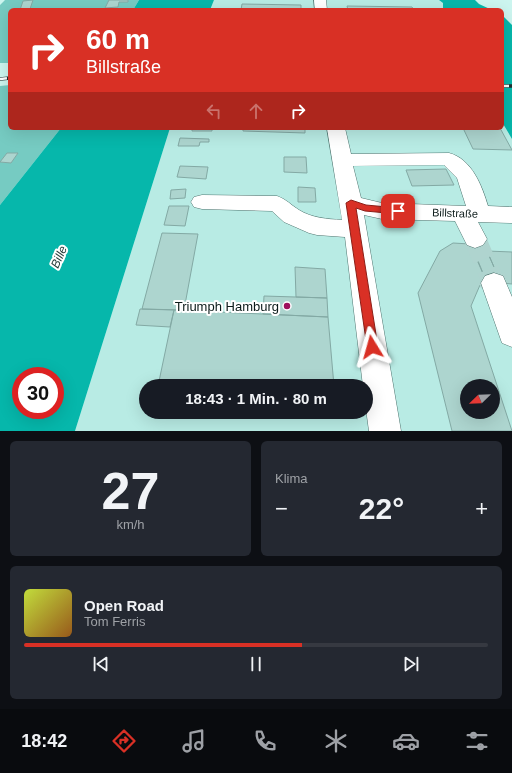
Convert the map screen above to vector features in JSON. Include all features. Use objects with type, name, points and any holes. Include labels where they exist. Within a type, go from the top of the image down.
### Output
[{"type":"street","points":[[336,130],[351,203],[385,431]]},
{"type":"street","points":[[342,160],[449,159],[461,168],[471,185],[471,214],[475,239]]},
{"type":"street","points":[[202,202],[277,204],[292,216],[317,227],[355,228]]},
{"type":"street","name":"Billstraße","points":[[351,203],[365,208],[382,210],[512,215]]},
{"type":"street","points":[[494,283],[512,334]]},
{"type":"shaded area","points":[[5,0],[139,0],[134,8],[8,8],[8,63],[0,63],[0,5]]},
{"type":"shaded area","points":[[214,0],[439,0],[443,3],[443,8],[211,8]]},
{"type":"shaded area","points":[[8,85],[8,130],[59,130],[0,205],[0,86]]},
{"type":"shaded area","points":[[504,125],[512,139],[512,431],[75,431],[169,130],[504,130]]},
{"type":"water","points":[[139,0],[214,0],[211,8],[134,8]]},
{"type":"water","points":[[439,0],[475,0],[479,4],[488,8],[443,8],[443,3]]},
{"type":"water","points":[[504,17],[512,25],[512,139],[504,125]]},
{"type":"water","name":"Bille","points":[[59,130],[169,130],[75,431],[0,431],[0,205]]},
{"type":"building","points":[[33,0],[30,8],[21,8],[23,1]]},
{"type":"building","points":[[109,0],[128,0],[128,2],[119,2],[118,7],[105,8]]},
{"type":"building","points":[[242,4],[301,5],[301,8],[241,8]]},
{"type":"building","points":[[347,6],[413,8],[348,8]]},
{"type":"building","points":[[192,130],[212,130],[212,131]]},
{"type":"building","points":[[305,130],[305,133],[243,131]]},
{"type":"building","points":[[464,130],[501,130],[512,150],[473,149]]},
{"type":"building","points":[[180,138],[209,139],[209,142],[200,142],[199,146],[178,146]]},
{"type":"building","points":[[7,153],[18,153],[11,163],[0,162]]},
{"type":"building","points":[[284,157],[306,157],[307,173],[284,172]]},
{"type":"building","points":[[180,166],[208,167],[206,179],[177,177]]},
{"type":"building","points":[[446,169],[454,185],[412,186],[406,170]]},
{"type":"building","points":[[298,187],[315,188],[316,202],[298,202]]},
{"type":"building","points":[[186,189],[185,198],[170,199],[171,190]]},
{"type":"building","points":[[169,206],[189,206],[185,226],[164,225]]},
{"type":"building","points":[[162,233],[198,234],[184,310],[142,309]]},
{"type":"building","points":[[453,243],[470,244],[488,285],[480,285],[471,306],[495,379],[460,379],[460,419],[500,419],[500,394],[512,431],[452,431],[418,293],[440,251]]},
{"type":"building","points":[[474,251],[487,251],[501,283],[487,283]]},
{"type":"building","points":[[487,251],[512,252],[512,284],[501,283]]},
{"type":"building","points":[[295,267],[325,269],[327,298],[296,297]]},
{"type":"building","points":[[264,296],[327,298],[328,317],[263,314]]},
{"type":"building","points":[[140,309],[174,310],[170,327],[136,325]]},
{"type":"building","points":[[174,310],[328,317],[333,379],[159,379]]},
{"type":"tunnel","points":[[475,239],[492,279]]},
{"type":"tunnel","points":[[492,278],[494,283]]},
{"type":"railway","points":[[0,79],[8,78]]},
{"type":"railway","points":[[504,86],[512,86]]},
{"type":"place","name":"Triumph Hamburg","points":[[287,306]]},
{"type":"route","points":[[372,347],[351,203],[365,208],[398,211]]}]
